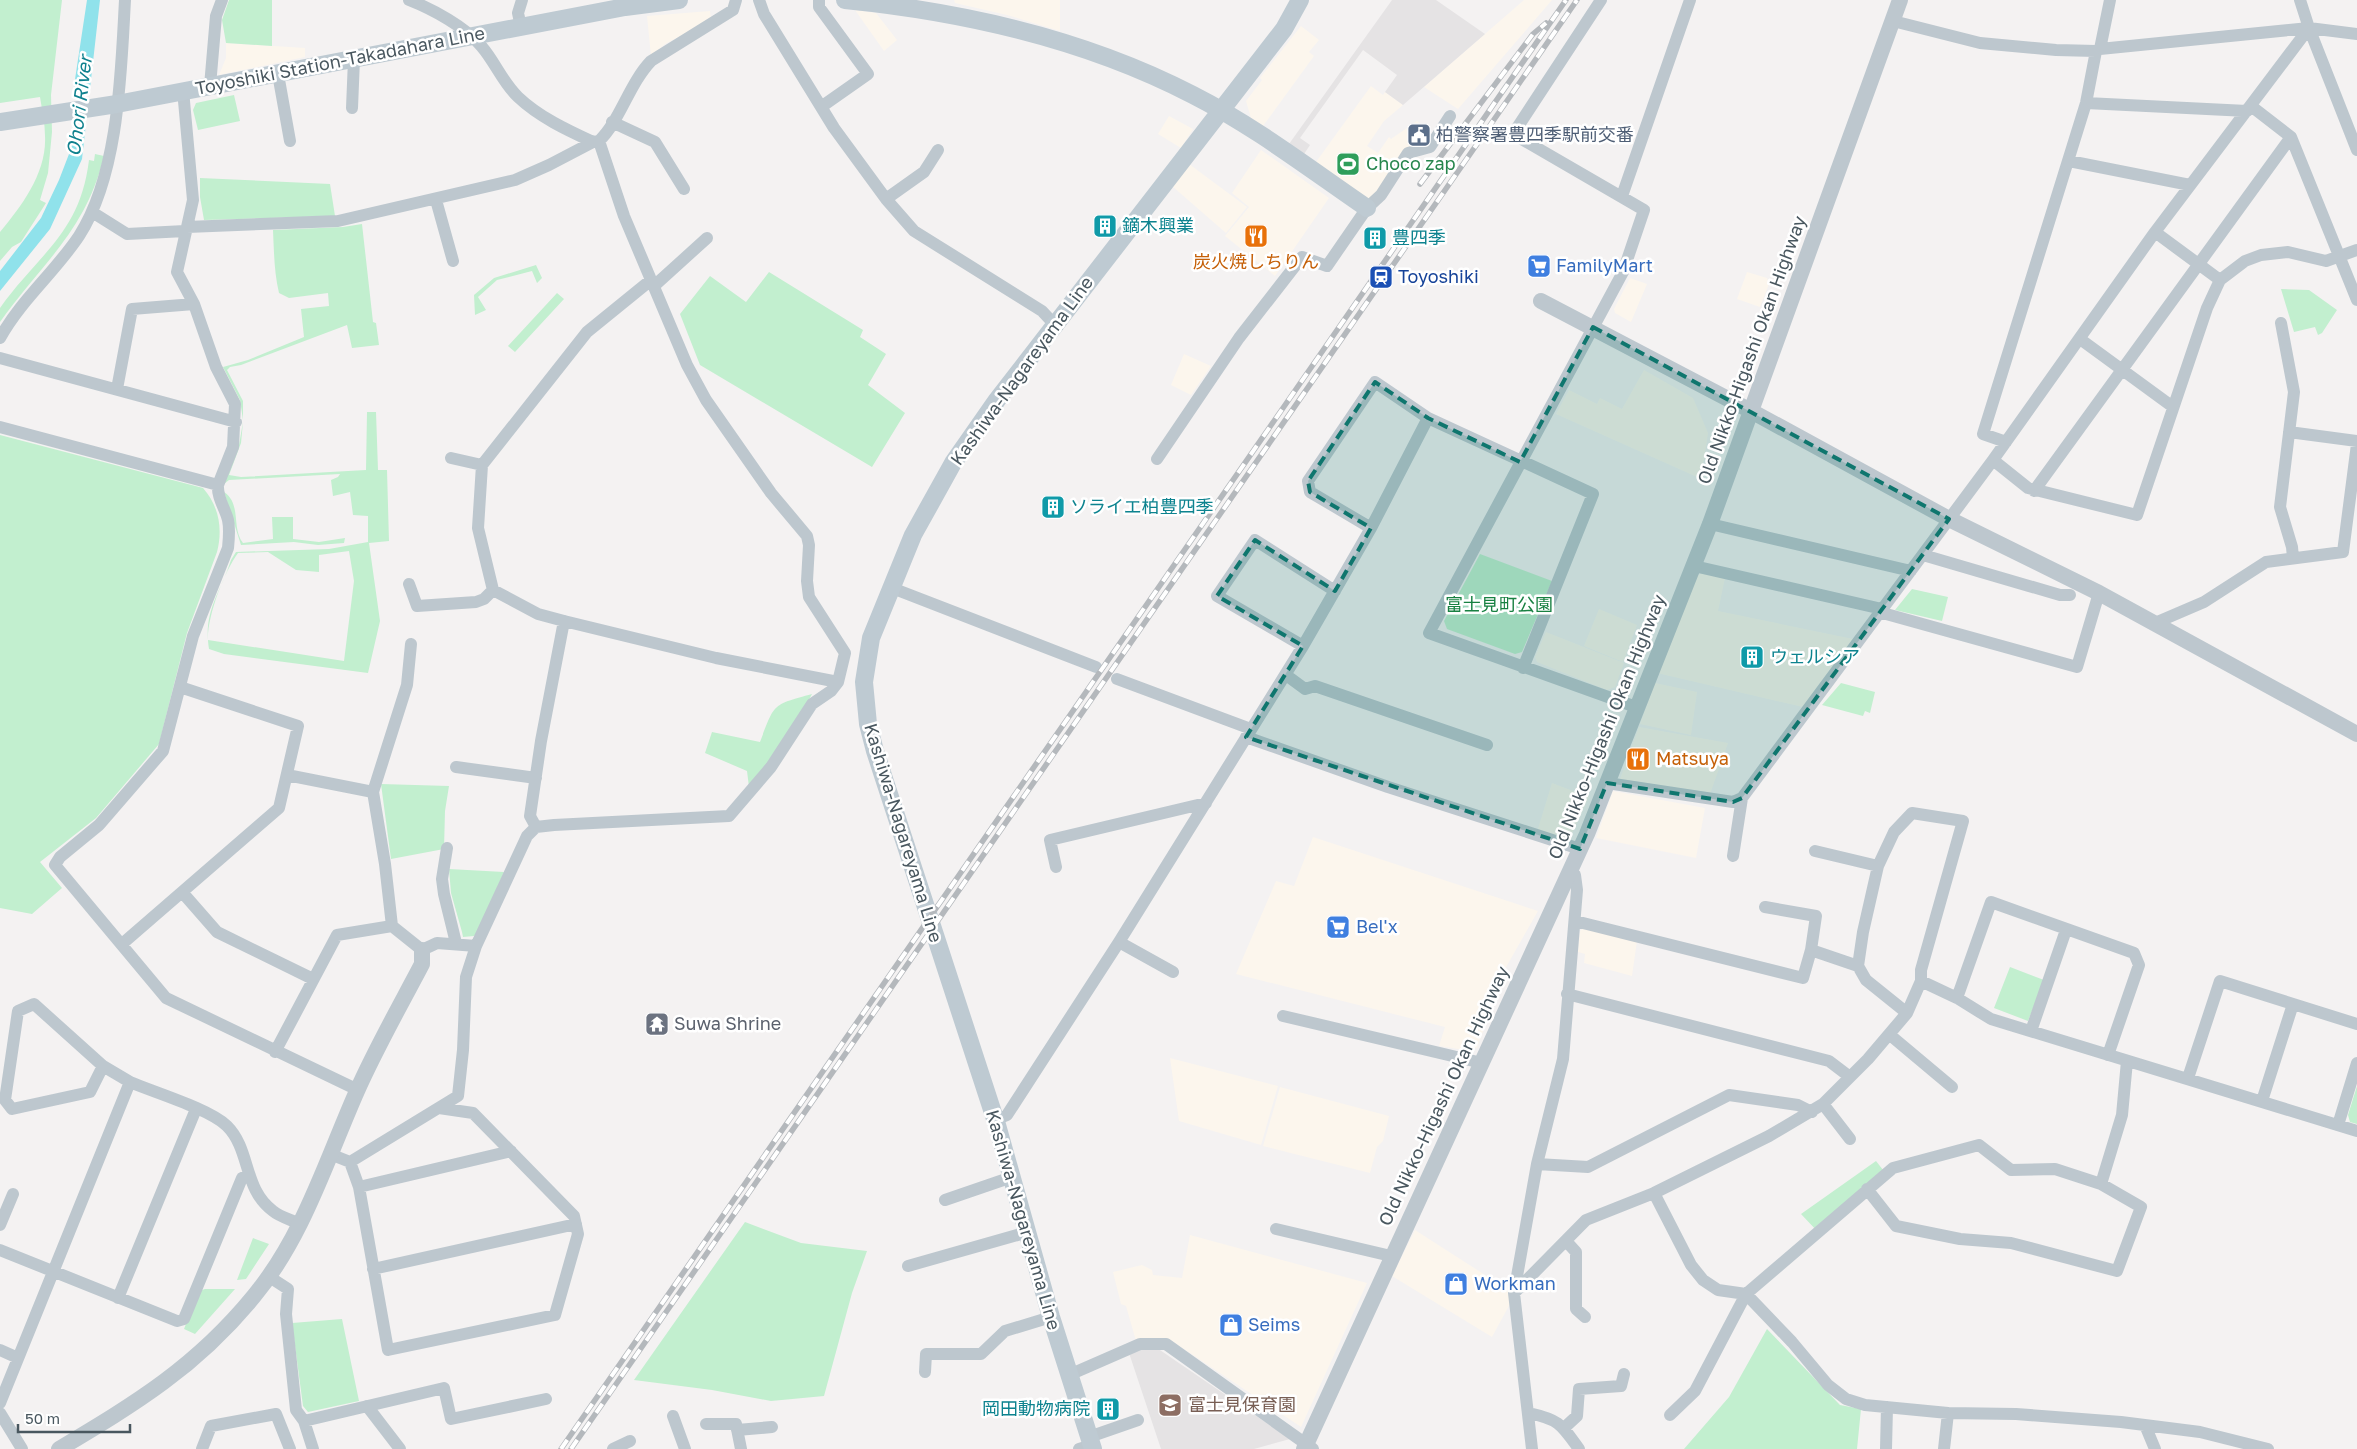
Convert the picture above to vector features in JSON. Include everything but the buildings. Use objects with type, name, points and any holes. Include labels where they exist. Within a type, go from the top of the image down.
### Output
[{"type":"main road","name":"Toyoshiki Station-Takadahara Line","points":[[0,122],[110,105],[624,7],[679,0]]},
{"type":"main road","points":[[845,0],[936,10],[1021,30],[1076,47],[1129,67],[1192,94],[1221,110],[1367,208]]},
{"type":"main road","name":"Kashiwa-Nagareyama Line","points":[[1088,1445],[1069,1375],[1050,1317],[996,1120],[875,750],[865,702],[867,658],[871,638],[913,535],[963,446],[1284,29],[1300,0]]},
{"type":"street","points":[[0,338],[9,322],[79,236],[92,212],[111,154],[110,105],[120,88],[125,0]]},
{"type":"street","points":[[210,86],[216,16],[222,0]]},
{"type":"street","points":[[409,0],[443,17],[472,37],[482,46],[517,97],[556,125],[596,142],[624,216],[687,365],[706,400],[771,493],[806,536],[809,546],[807,581],[812,604],[845,653],[867,658]]},
{"type":"street","points":[[521,27],[518,13],[522,0]]},
{"type":"street","points":[[92,212],[127,234],[338,220],[436,200],[515,180],[596,142],[612,122],[641,71],[651,61],[733,10],[736,0]]},
{"type":"street","points":[[759,0],[764,14],[821,106],[886,199],[914,231],[1042,311],[1055,325]]},
{"type":"street","points":[[819,0],[819,7],[868,74],[821,106]]},
{"type":"street","points":[[1601,0],[1513,134],[1535,149],[1644,210],[1623,272],[1429,633],[1636,708]]},
{"type":"street","points":[[1622,196],[1690,0]]},
{"type":"street","name":"Old Nikko-Higashi Okan Highway","points":[[1308,1447],[1391,1256],[1482,1064],[1580,849],[1710,524],[1900,0]]},
{"type":"street","points":[[2006,442],[1983,434],[2086,103],[2110,0]]},
{"type":"street","points":[[2300,0],[2309,28],[2357,150]]},
{"type":"street","points":[[1892,21],[1980,43],[2056,50],[2098,50],[2309,28],[2357,34]]},
{"type":"street","points":[[1733,856],[1742,798],[1993,460],[2155,232],[2309,28]]},
{"type":"street","points":[[352,108],[354,59]]},
{"type":"street","points":[[278,74],[290,141]]},
{"type":"street","points":[[183,90],[193,200],[177,272],[194,304],[216,367],[235,404],[236,422],[233,447],[218,485],[218,495],[229,526],[228,548],[193,636],[163,751],[99,824],[60,857],[55,865],[166,998],[275,1052],[358,1090]]},
{"type":"street","points":[[2086,103],[2249,108],[2291,137],[2357,300]]},
{"type":"street","points":[[1157,459],[1239,338],[1302,256],[1327,266],[1367,208],[1381,195],[1408,153],[1430,147],[1450,116]]},
{"type":"street","points":[[612,122],[655,142],[684,189]]},
{"type":"street","points":[[2034,491],[2291,137]]},
{"type":"street","points":[[886,199],[924,172],[938,150]]},
{"type":"street","points":[[2069,161],[2190,185]]},
{"type":"street","points":[[436,200],[453,261]]},
{"type":"street","points":[[2155,232],[2220,280]]},
{"type":"street","points":[[708,238],[587,332],[482,465],[478,528],[493,590],[538,614],[564,621],[716,658],[838,682]]},
{"type":"street","points":[[1993,460],[2034,491],[2137,515],[2207,308],[2220,280],[2245,260],[2261,255],[2288,252],[2326,260],[2357,250]]},
{"type":"street","points":[[1541,301],[1751,411],[1949,519],[2099,593],[2357,734]]},
{"type":"street","points":[[117,389],[132,309],[194,304]]},
{"type":"street","points":[[2281,323],[2294,392],[2280,507],[2292,546],[2293,558]]},
{"type":"street","points":[[2080,339],[2173,407]]},
{"type":"street","points":[[0,358],[236,422]]},
{"type":"street","points":[[1371,528],[1310,492],[1308,481],[1375,382],[1428,418],[1593,494],[1523,668]]},
{"type":"street","points":[[996,1120],[1007,1115],[1119,942],[1286,675],[1371,528],[1428,418]]},
{"type":"street","points":[[0,427],[218,485]]},
{"type":"street","points":[[2155,623],[2204,602],[2266,562],[2343,552],[2357,443],[2289,432]]},
{"type":"street","points":[[451,458],[482,465]]},
{"type":"street","points":[[1710,524],[1911,571]]},
{"type":"street","points":[[1303,646],[1217,596],[1255,540],[1334,591]]},
{"type":"street","points":[[1923,555],[2060,595],[2070,595]]},
{"type":"street","points":[[1694,566],[1881,610],[2077,667],[2099,593]]},
{"type":"street","points":[[409,584],[417,606],[476,602],[493,590]]},
{"type":"street","points":[[892,588],[1096,666]]},
{"type":"street","points":[[536,827],[530,816],[564,621]]},
{"type":"street","points":[[411,644],[407,685],[373,792],[385,864],[392,926],[422,950]]},
{"type":"street","points":[[350,1162],[458,1096],[463,1050],[466,977],[476,946],[527,836],[536,827],[729,816],[770,767],[812,704],[831,691],[838,682],[845,653]]},
{"type":"street","points":[[1286,675],[1305,689],[1315,686],[1487,745]]},
{"type":"street","points":[[1117,679],[1388,787],[1580,849]]},
{"type":"street","points":[[122,944],[279,808],[287,775],[298,726],[180,687]]},
{"type":"street","points":[[456,767],[536,778]]},
{"type":"street","points":[[287,775],[373,792]]},
{"type":"street","points":[[1607,783],[1733,802],[1742,798]]},
{"type":"street","points":[[1056,867],[1050,840],[1206,803]]},
{"type":"street","points":[[1514,1293],[1586,1220],[1654,1193],[1812,1112],[1823,1104],[1890,1036],[1907,1013],[1921,981],[1921,970],[1963,821],[1912,813],[1894,832],[1878,866],[1863,932],[1858,966],[1866,980],[1907,1013]]},
{"type":"street","points":[[446,848],[442,879],[456,943]]},
{"type":"street","points":[[1815,852],[1878,866]]},
{"type":"street","points":[[1532,1449],[1514,1293],[1537,1164],[1563,1059],[1577,890],[1575,875],[1570,872]]},
{"type":"street","points":[[182,892],[217,932],[313,979]]},
{"type":"street","points":[[1957,998],[1992,902],[2134,953],[2139,965],[2108,1055]]},
{"type":"street","points":[[1575,921],[1803,978],[1811,950],[1816,916],[1765,907]]},
{"type":"street","points":[[275,1052],[337,935],[392,926]]},
{"type":"street","points":[[2031,1031],[2066,930]]},
{"type":"street","points":[[1119,942],[1173,972]]},
{"type":"street","points":[[422,950],[437,943],[476,946]]},
{"type":"street","points":[[59,1449],[123,1411],[176,1374],[234,1319],[255,1295],[300,1224],[358,1090],[422,964],[422,950]]},
{"type":"street","points":[[1811,950],[1858,966]]},
{"type":"street","points":[[1921,981],[1957,998],[1991,1019],[2357,1131]]},
{"type":"street","points":[[2188,1078],[2220,981],[2357,1024]]},
{"type":"street","points":[[1567,994],[1829,1062],[1850,1077]]},
{"type":"street","points":[[103,1066],[90,1092],[12,1109],[5,1100],[18,1011],[34,1004],[103,1066],[130,1082],[196,1109],[226,1124],[242,1147],[248,1176],[261,1198],[273,1212],[300,1224]]},
{"type":"street","points":[[2262,1101],[2294,1004]]},
{"type":"street","points":[[1283,1016],[1482,1064]]},
{"type":"street","points":[[1890,1036],[1952,1087]]},
{"type":"street","points":[[2101,1184],[2122,1115],[2127,1061]]},
{"type":"street","points":[[2338,1124],[2357,1063]]},
{"type":"street","points":[[0,1403],[130,1082]]},
{"type":"street","points":[[1537,1164],[1588,1166],[1729,1095],[1798,1105],[1812,1112]]},
{"type":"street","points":[[1823,1104],[1850,1139]]},
{"type":"street","points":[[330,1154],[350,1162],[359,1187],[388,1350],[556,1315],[578,1234],[574,1216],[473,1113],[439,1108]]},
{"type":"street","points":[[118,1298],[196,1109]]},
{"type":"street","points":[[1670,1415],[1695,1391],[1746,1294],[1867,1189],[1893,1168],[1979,1145],[2011,1170],[2055,1170],[2101,1184],[2141,1207],[2116,1271],[2011,1243],[1960,1239],[1896,1226],[1867,1189]]},
{"type":"street","points":[[359,1187],[511,1151]]},
{"type":"street","points":[[0,1250],[177,1321],[184,1319],[242,1178],[248,1176]]},
{"type":"street","points":[[944,1200],[1012,1177]]},
{"type":"street","points":[[1654,1193],[1691,1265],[1703,1280],[1718,1290],[1746,1294],[1792,1342],[1828,1385],[1846,1399],[1865,1405],[1948,1413],[2084,1418],[2200,1432],[2268,1449]]},
{"type":"street","points":[[0,1225],[13,1194]]},
{"type":"street","points":[[373,1268],[576,1224]]},
{"type":"street","points":[[1276,1229],[1391,1256]]},
{"type":"street","points":[[908,1266],[1028,1232]]},
{"type":"street","points":[[1566,1241],[1576,1252],[1576,1309],[1585,1317]]},
{"type":"street","points":[[268,1276],[288,1289],[287,1329],[296,1410],[304,1421],[313,1449]]},
{"type":"street","points":[[925,1372],[926,1354],[981,1354],[1005,1331],[1050,1317]]},
{"type":"street","points":[[1069,1375],[1140,1344],[1166,1344],[1308,1447]]},
{"type":"street","points":[[0,1350],[18,1358]]},
{"type":"street","points":[[1564,1428],[1577,1416],[1579,1389],[1621,1386],[1624,1374]]},
{"type":"street","points":[[304,1421],[444,1388],[451,1418],[546,1399]]},
{"type":"street","points":[[366,1406],[400,1449]]},
{"type":"street","points":[[1886,1449],[1887,1407]]},
{"type":"street","points":[[202,1449],[211,1426],[296,1410]]},
{"type":"street","points":[[0,1413],[22,1449]]},
{"type":"street","points":[[1529,1413],[1552,1418],[1564,1428],[1579,1449]]},
{"type":"street","points":[[1944,1449],[1948,1413]]},
{"type":"street","points":[[276,1414],[290,1449]]},
{"type":"street","points":[[673,1416],[685,1449]]},
{"type":"street","points":[[1088,1445],[1138,1420]]},
{"type":"street","points":[[706,1424],[736,1424],[740,1449]]},
{"type":"street","points":[[2145,1426],[2155,1449]]},
{"type":"street","points":[[737,1430],[772,1427]]},
{"type":"street","points":[[613,1449],[630,1441]]},
{"type":"highlighted area","points":[[1593,327],[1949,519],[1742,798],[1733,802],[1607,783],[1580,849],[1246,737],[1303,646],[1217,596],[1255,540],[1335,591],[1371,528],[1310,492],[1308,481],[1375,382],[1428,418],[1520,462]]},
{"type":"shaded area","points":[[954,0],[1060,0],[1060,31],[1007,15],[955,3]]},
{"type":"shaded area","points":[[1392,0],[1436,0],[1485,34],[1403,105],[1385,92],[1397,75],[1363,50],[1300,138],[1310,145],[1304,154],[1289,144]]},
{"type":"shaded area","points":[[1524,0],[1552,0],[1458,109],[1424,87]]},
{"type":"shaded area","points":[[855,10],[876,13],[897,40],[884,51]]},
{"type":"shaded area","points":[[710,11],[711,20],[665,44],[651,56],[647,16]]},
{"type":"shaded area","points":[[1301,26],[1319,40],[1309,52],[1314,56],[1263,126],[1251,118],[1246,101],[1262,80],[1260,78]]},
{"type":"shaded area","points":[[226,43],[305,48],[305,57],[219,75],[226,58]]},
{"type":"shaded area","points":[[1371,86],[1383,95],[1385,92],[1403,105],[1384,121],[1367,146],[1378,153],[1389,137],[1391,139],[1417,121],[1431,132],[1376,197],[1368,199],[1316,162]]},
{"type":"shaded area","points":[[1169,116],[1193,129],[1181,148],[1158,134]]},
{"type":"shaded area","points":[[1261,150],[1329,198],[1275,276],[1225,236],[1249,207],[1232,193]]},
{"type":"shaded area","points":[[1189,164],[1247,207],[1226,233],[1172,186]]},
{"type":"shaded area","points":[[1747,272],[1767,278],[1769,284],[1760,307],[1737,299]]},
{"type":"shaded area","points":[[1630,278],[1647,284],[1631,322],[1615,313],[1614,309]]},
{"type":"shaded area","points":[[1184,354],[1211,366],[1191,395],[1171,385]]},
{"type":"shaded area","points":[[1644,370],[1693,398],[1708,433],[1704,460],[1697,477],[1556,414],[1569,390],[1597,404],[1600,398],[1622,409]]},
{"type":"shaded area","points":[[1702,573],[1725,578],[1718,611],[1853,639],[1803,707],[1657,673],[1697,576]]},
{"type":"shaded area","points":[[1599,609],[1637,625],[1623,662],[1584,646]]},
{"type":"shaded area","points":[[1546,632],[1624,663],[1615,687],[1607,690],[1537,662],[1535,657]]},
{"type":"shaded area","points":[[1655,683],[1697,692],[1691,735],[1640,724]]},
{"type":"shaded area","points":[[1639,727],[1728,743],[1710,794],[1620,779]]},
{"type":"shaded area","points":[[1552,783],[1589,797],[1569,840],[1537,832]]},
{"type":"shaded area","points":[[1613,791],[1705,808],[1696,858],[1596,838]]},
{"type":"shaded area","points":[[1313,837],[1538,911],[1505,969],[1477,1048],[1465,1050],[1439,1046],[1445,1027],[1236,974],[1276,881],[1294,886]]},
{"type":"shaded area","points":[[1585,927],[1637,941],[1632,976],[1584,963],[1585,954],[1578,952],[1580,931]]},
{"type":"shaded area","points":[[1170,1058],[1278,1086],[1261,1145],[1179,1121]]},
{"type":"shaded area","points":[[1280,1087],[1389,1116],[1383,1141],[1377,1147],[1370,1173],[1263,1146]]},
{"type":"shaded area","points":[[1415,1230],[1510,1291],[1511,1302],[1492,1337],[1392,1276]]},
{"type":"shaded area","points":[[1190,1235],[1367,1283],[1301,1427],[1169,1339],[1136,1341],[1126,1306],[1121,1304],[1113,1272],[1142,1265],[1152,1270],[1153,1275],[1182,1278]]},
{"type":"shaded area","points":[[1157,1348],[1290,1439],[1254,1449],[1161,1449],[1129,1353],[1139,1349]]},
{"type":"green space","points":[[0,0],[62,0],[51,95],[52,132],[48,173],[40,200],[46,203],[21,242],[12,247],[0,261],[0,232],[32,188],[42,163],[45,136],[40,97],[0,103]]},
{"type":"green space","points":[[229,0],[272,0],[272,46],[226,43],[222,20]]},
{"type":"green space","points":[[234,95],[240,121],[198,130],[193,110],[196,103]]},
{"type":"green space","points":[[95,154],[104,156],[86,205],[61,245],[0,322],[0,308],[67,225],[77,207],[89,160],[94,161]]},
{"type":"green space","points":[[200,178],[330,184],[335,216],[204,220],[200,197]]},
{"type":"green space","points":[[362,224],[373,322],[376,323],[379,345],[352,348],[347,325],[241,365],[230,367],[227,370],[243,401],[243,420],[240,400],[223,367],[248,360],[304,337],[301,309],[329,306],[328,293],[289,298],[279,293],[275,269],[273,230],[343,227]]},
{"type":"green space","points":[[536,265],[542,278],[537,283],[532,271],[497,280],[478,297],[486,310],[475,315],[474,295],[494,278]]},
{"type":"green space","points":[[769,272],[863,330],[860,337],[886,354],[868,385],[905,413],[872,467],[700,365],[680,314],[710,276],[746,302]]},
{"type":"green space","points":[[2281,289],[2309,290],[2337,310],[2322,333],[2318,335],[2315,327],[2294,332]]},
{"type":"green space","points":[[557,293],[564,299],[515,352],[508,346]]},
{"type":"green space","points":[[367,412],[376,412],[378,470],[387,470],[389,541],[369,543],[380,621],[368,673],[224,654],[209,649],[208,640],[344,661],[354,581],[349,551],[319,555],[319,572],[296,570],[268,552],[238,553],[222,582],[236,552],[329,549],[368,542],[368,516],[353,515],[350,492],[333,496],[331,480],[340,474],[229,480],[224,484],[239,445],[243,422],[241,443],[229,475],[241,477],[366,470]]},
{"type":"green space","points":[[0,435],[203,488],[216,510],[220,535],[217,552],[187,633],[159,744],[96,818],[40,862],[62,888],[32,914],[0,908]]},
{"type":"green space","points":[[224,492],[233,503],[239,537],[243,543],[273,539],[272,517],[293,517],[293,539],[319,542],[345,538],[344,543],[318,545],[294,542],[241,545]]},
{"type":"green space","name":"富士見町公園","points":[[1480,554],[1552,581],[1522,652],[1515,654],[1447,629],[1444,621]]},
{"type":"green space","points":[[222,583],[213,607],[208,630],[210,613]]},
{"type":"green space","points":[[1912,589],[1948,597],[1942,621],[1895,610]]},
{"type":"green space","points":[[1841,683],[1875,692],[1870,713],[1865,711],[1863,716],[1822,705]]},
{"type":"green space","points":[[812,694],[773,767],[749,787],[747,771],[705,753],[712,732],[760,742],[772,713],[777,708],[789,701]]},
{"type":"green space","points":[[381,784],[449,786],[445,811],[444,849],[391,859]]},
{"type":"green space","points":[[449,869],[504,872],[474,936],[463,937],[451,893]]},
{"type":"green space","points":[[2010,967],[2044,980],[2028,1021],[1994,1008]]},
{"type":"green space","points":[[2357,1086],[2357,1124],[2350,1122],[2348,1115]]},
{"type":"green space","points":[[1876,1161],[1887,1175],[1818,1232],[1801,1214]]},
{"type":"green space","points":[[745,1222],[801,1243],[867,1251],[852,1293],[824,1396],[771,1401],[712,1390],[634,1380]]},
{"type":"green space","points":[[253,1238],[269,1244],[246,1279],[237,1280]]},
{"type":"green space","points":[[205,1289],[235,1289],[195,1334],[184,1329],[199,1291]]},
{"type":"green space","points":[[342,1319],[359,1401],[308,1412],[303,1406],[292,1323]]},
{"type":"green space","points":[[1767,1329],[1840,1405],[1861,1409],[1857,1449],[1684,1449],[1729,1397]]},
{"type":"water","name":"Ohori River","points":[[87,0],[100,0],[82,159],[50,229],[0,291],[0,271],[41,218],[69,154],[74,86]]},
{"type":"pier","points":[[93,88],[88,129],[69,132],[72,92]]},
{"type":"railway","points":[[561,1449],[1566,0]]},
{"type":"railway","points":[[571,1449],[1577,0]]},
{"type":"railway","points":[[1420,184],[1533,34],[1546,23]]},
{"type":"place","name":"柏警察署豊四季駅前交番","points":[[1419,135]]},
{"type":"place","name":"Choco zap","points":[[1348,164]]},
{"type":"place","name":"鏑木興業","points":[[1105,226]]},
{"type":"place","name":"炭火焼しちりん","points":[[1256,236]]},
{"type":"place","name":"豊四季","points":[[1375,238]]},
{"type":"place","name":"FamilyMart","points":[[1539,266]]},
{"type":"place","name":"Toyoshiki","points":[[1381,277]]},
{"type":"place","name":"ソライエ柏豊四季","points":[[1053,507]]},
{"type":"place","name":"ウェルシア","points":[[1752,657]]},
{"type":"place","name":"Matsuya","points":[[1638,759]]},
{"type":"place","name":"Bel'x","points":[[1338,927]]},
{"type":"place","name":"Suwa Shrine","points":[[657,1024]]},
{"type":"place","name":"Workman","points":[[1456,1284]]},
{"type":"place","name":"Seims","points":[[1231,1325]]},
{"type":"place","name":"富士見保育園","points":[[1170,1405]]},
{"type":"place","name":"岡田動物病院","points":[[1108,1409]]}]
